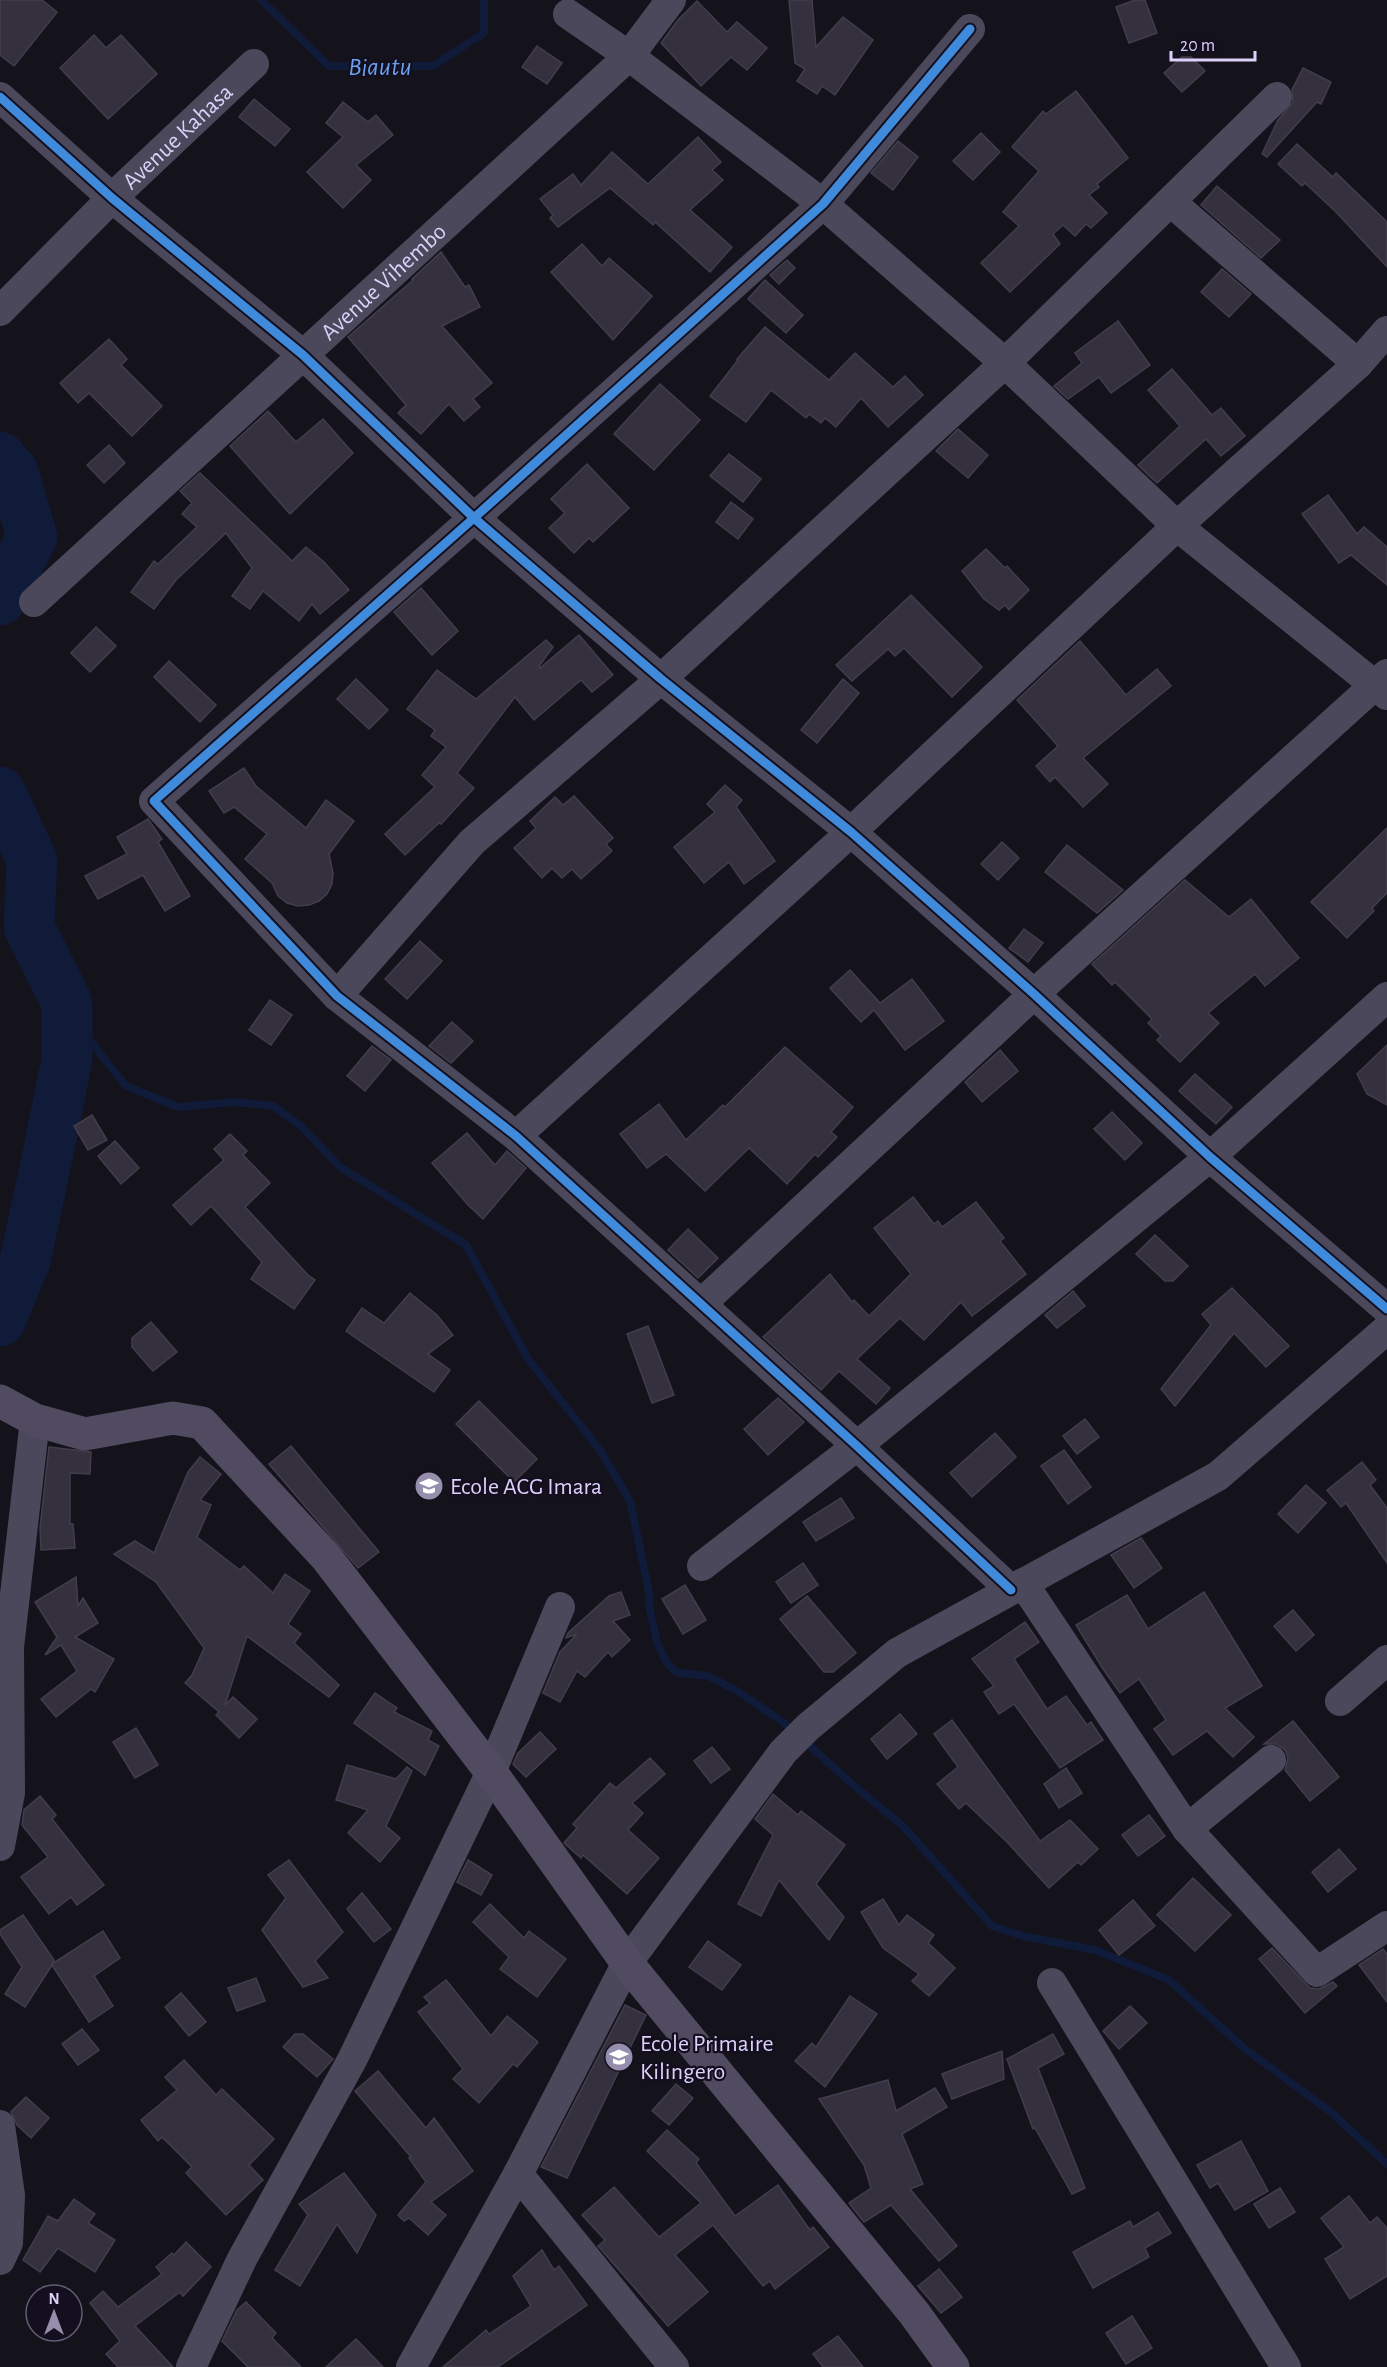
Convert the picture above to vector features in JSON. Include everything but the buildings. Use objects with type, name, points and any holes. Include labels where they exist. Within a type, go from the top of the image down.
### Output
[{"type":"street","name":"Avenue Vihembo","points":[[34,602],[629,56],[671,0]]},
{"type":"street","points":[[568,14],[629,56],[823,204],[1005,363],[1177,526],[1383,684],[1034,994],[702,1304]]},
{"type":"street","points":[[970,28],[823,204],[474,518],[154,801],[337,996],[516,1136],[857,1446],[1017,1586],[1187,1829],[1317,1972],[1387,1926]]},
{"type":"street","name":"Avenue Kahasa","points":[[0,311],[112,198],[254,64]]},
{"type":"street","points":[[0,97],[112,198],[303,355],[474,518],[661,679],[851,832],[1034,994],[1210,1157],[1387,1309]]},
{"type":"street","points":[[337,996],[472,842],[661,679],[1005,363],[1277,97]]},
{"type":"street","points":[[1172,202],[1358,364]]},
{"type":"street","points":[[516,1136],[851,832],[1177,526],[1358,364],[1387,331]]},
{"type":"street","points":[[702,1566],[857,1446],[1210,1157],[1387,997]]},
{"type":"street","points":[[411,2367],[518,2174],[627,1962],[783,1752],[808,1727],[897,1653],[1218,1476],[1387,1329]]},
{"type":"street","points":[[0,1401],[35,1420],[85,1434],[173,1418],[202,1423],[326,1557],[491,1772],[627,1962],[914,2313],[953,2367]]},
{"type":"street","points":[[0,1846],[10,1793],[9,1647],[35,1420]]},
{"type":"street","points":[[191,2367],[242,2259],[352,2060],[491,1772],[560,1607]]},
{"type":"street","points":[[1340,1701],[1387,1660]]},
{"type":"street","points":[[1187,1829],[1271,1760]]},
{"type":"street","points":[[1052,1983],[1286,2367]]},
{"type":"street","points":[[0,2125],[10,2195],[8,2243],[0,2260]]},
{"type":"street","points":[[518,2174],[674,2367]]},
{"type":"waterway","name":"Biautu","points":[[261,0],[329,66],[433,66],[484,33],[484,0]]},
{"type":"waterway","points":[[0,457],[13,472],[32,537],[0,600]]},
{"type":"waterway","points":[[0,792],[32,860],[29,927],[67,1003],[67,1060],[45,1168],[25,1261],[0,1321]]},
{"type":"waterway","points":[[67,1003],[88,1038],[126,1086],[178,1107],[234,1102],[273,1106],[301,1126],[340,1167],[466,1245],[528,1359],[600,1450],[630,1501],[657,1642],[664,1658],[673,1670],[708,1676],[739,1692],[783,1722],[903,1826],[992,1926],[1023,1936],[1095,1950],[1169,1980],[1244,2048],[1332,2113],[1387,2164]]},
{"type":"cycle path","points":[[970,29],[823,204],[474,518],[154,801],[337,996],[516,1136],[857,1446],[1011,1590]]},
{"type":"cycle path","points":[[0,97],[112,198],[303,355],[474,518],[661,679],[851,832],[1034,994],[1210,1157],[1387,1309]]},
{"type":"place","name":"Ecole ACG Imara","points":[[429,1486]]},
{"type":"place","name":"Ecole Primaire Kilingero","points":[[619,2057]]}]
